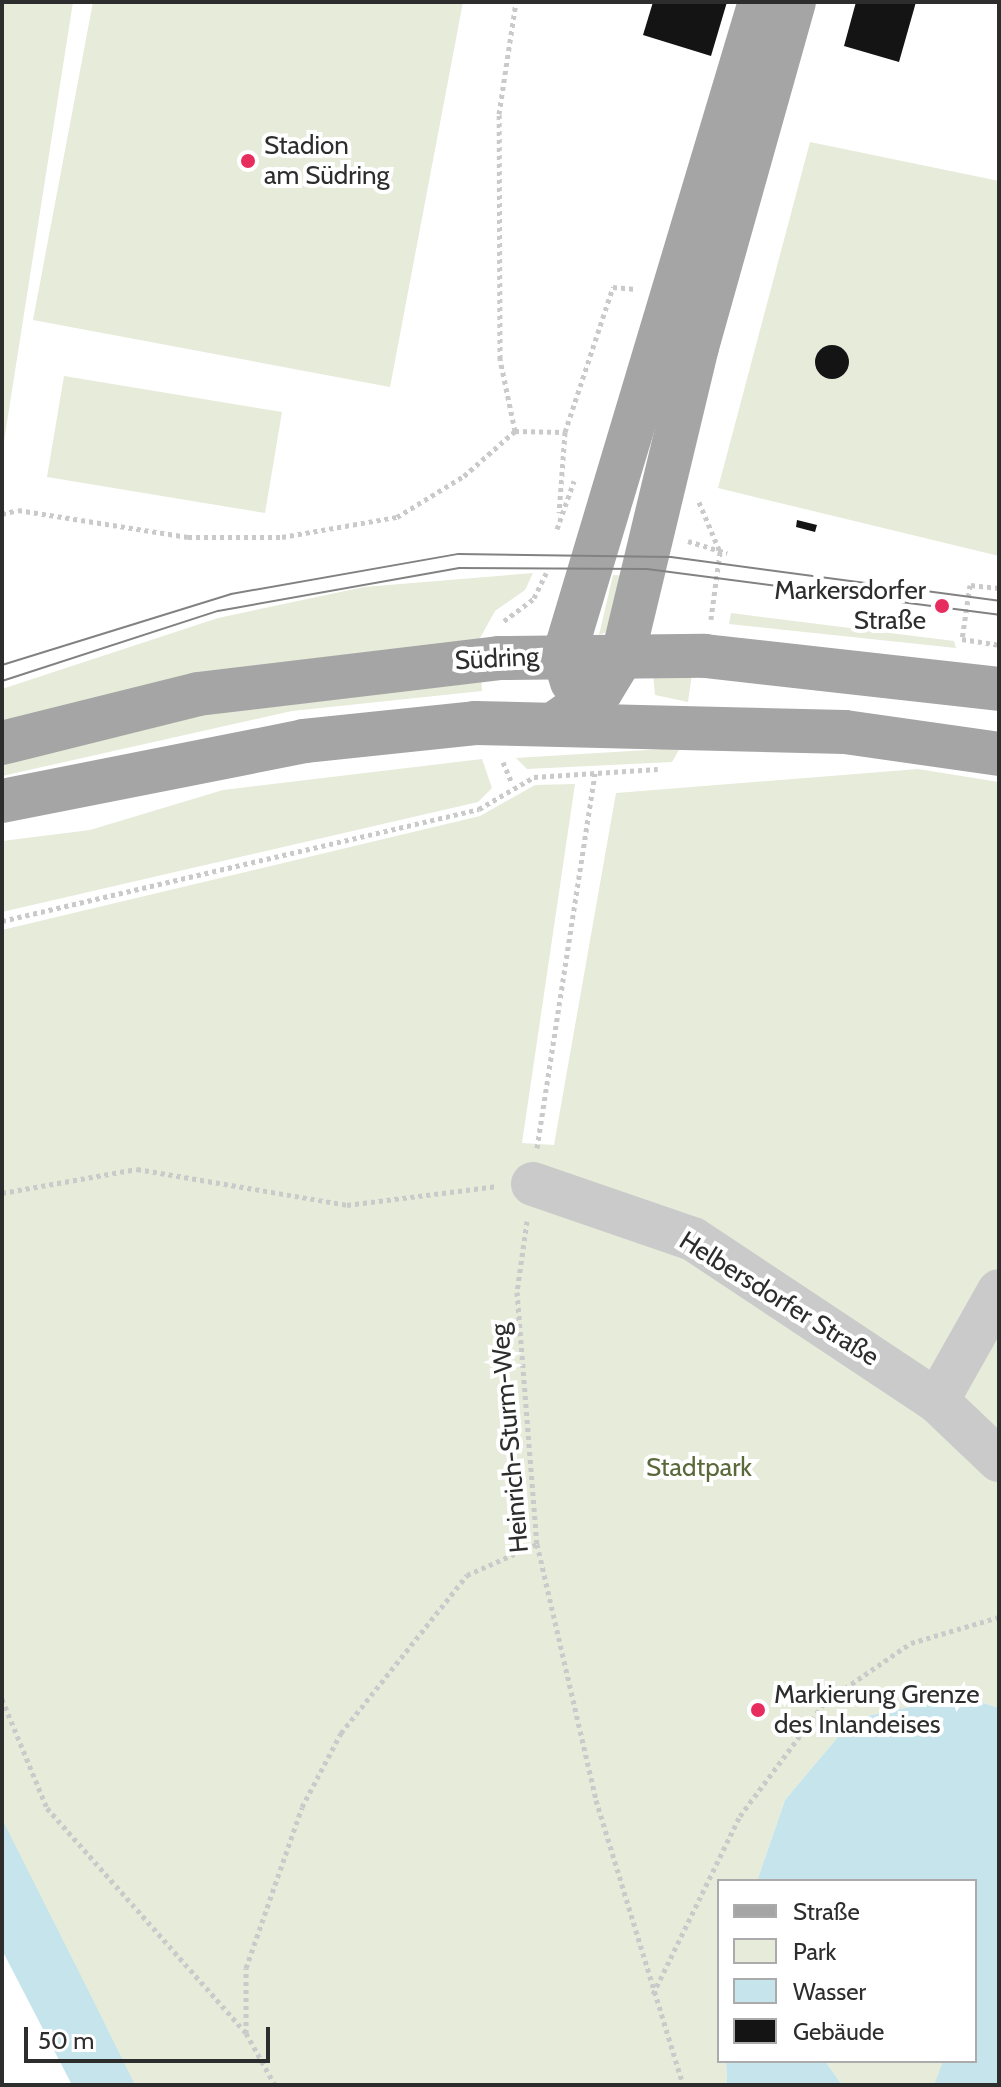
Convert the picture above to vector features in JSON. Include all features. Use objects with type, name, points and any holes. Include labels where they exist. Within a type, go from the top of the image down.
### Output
[{"type":"main road","points":[[585,717],[564,656],[760,2]]},
{"type":"main road","points":[[585,717],[623,655],[697,347],[794,2]]},
{"type":"main road","name":"Südring","points":[[2,743],[300,677],[564,656],[705,656],[999,689]]},
{"type":"main road","points":[[2,801],[304,741],[585,717],[845,732],[999,754]]},
{"type":"lane","name":"Helbersdorfer Straße","points":[[533,1184],[693,1239],[937,1401],[999,1460]]},
{"type":"lane","points":[[937,1401],[999,1291]]},
{"type":"path","points":[[515,431],[500,359],[499,114],[516,2]]},
{"type":"path","points":[[557,529],[565,432],[613,287],[673,292]]},
{"type":"path","points":[[2,514],[18,510],[188,537],[282,537],[397,517],[464,476],[515,431],[565,432]]},
{"type":"path","points":[[697,497],[724,552],[705,656]]},
{"type":"path","points":[[999,588],[970,585],[962,639],[999,645]]},
{"type":"path","points":[[716,587],[727,588]]},
{"type":"path","points":[[2,921],[479,809],[512,783],[534,777],[672,768]]},
{"type":"path","name":"Heinrich-Sturm-Weg","points":[[595,773],[517,1292],[537,1544],[596,1800],[652,1995],[683,2085]]},
{"type":"path","points":[[2,1193],[137,1169],[347,1205],[533,1184]]},
{"type":"path","points":[[246,2033],[246,1968],[302,1807],[341,1733],[467,1575],[537,1544]]},
{"type":"path","points":[[652,1995],[740,1816],[825,1702],[911,1643],[999,1617]]},
{"type":"path","points":[[2,1699],[47,1808],[246,2033],[275,2085]]},
{"type":"green space","points":[[2,2],[73,2],[2,454]]},
{"type":"green space","name":"Stadion am Südring","points":[[93,2],[463,2],[390,387],[33,320]]},
{"type":"green space","points":[[810,142],[999,181],[999,556],[718,488]]},
{"type":"green space","points":[[64,376],[282,412],[265,513],[47,477]]},
{"type":"green space","points":[[533,573],[525,590],[495,611],[479,640],[2,726],[2,689],[218,618],[364,587]]},
{"type":"green space","points":[[613,575],[629,576],[607,632],[599,635]]},
{"type":"green space","points":[[731,613],[954,641],[956,648],[729,624]]},
{"type":"green space","points":[[653,674],[692,674],[688,702],[655,695]]},
{"type":"green space","points":[[481,676],[482,691],[292,711],[2,776],[2,761],[177,716]]},
{"type":"green space","points":[[680,748],[672,762],[527,769],[516,758]]},
{"type":"green space","points":[[482,759],[492,788],[478,802],[2,912],[2,841],[90,830],[223,790]]},
{"type":"green space","name":"Stadtpark","points":[[918,769],[999,782],[999,1708],[962,1696],[853,1719],[785,1800],[758,1879],[717,1879],[717,2063],[726,2063],[727,2085],[135,2085],[2,1867],[2,930],[480,816],[535,785],[575,784],[522,1143],[554,1145],[616,793]]},
{"type":"green space","points":[[826,2063],[942,2063],[935,2085],[842,2085]]},
{"type":"water","points":[[962,1696],[999,1708],[999,2085],[935,2083],[942,2063],[977,2063],[977,1879],[758,1879],[785,1800],[853,1719]]},
{"type":"water","points":[[2,1819],[135,2085],[72,2085],[2,1950]]},
{"type":"water","points":[[726,2063],[826,2063],[842,2085],[727,2085]]},
{"type":"building","points":[[653,2],[727,2],[711,56],[643,35]]},
{"type":"building","points":[[856,2],[916,2],[899,62],[844,46]]},
{"type":"building","points":[[832,345],[844,350],[849,362],[844,374],[832,379],[820,374],[815,362],[820,350]]},
{"type":"building","points":[[797,520],[817,525],[815,532],[796,527]]},
{"type":"tram line","points":[[2,665],[231,594],[459,554],[671,557],[999,601]]},
{"type":"tram line","points":[[2,681],[218,611],[459,568],[647,569],[999,615]]},
{"type":"place","name":"Stadion am Südring","points":[[248,161]]},
{"type":"place","name":"Markersdorfer Straße","points":[[942,606]]},
{"type":"place","name":"Markierung Grenze des Inlandeises","points":[[758,1710]]}]
